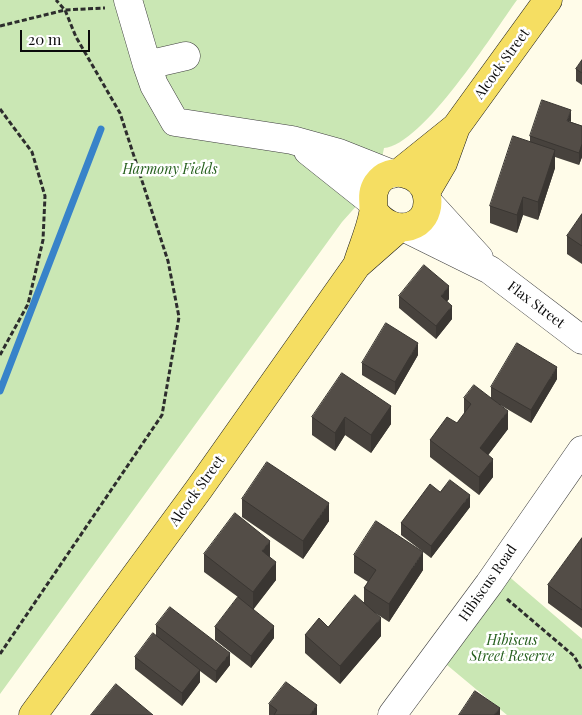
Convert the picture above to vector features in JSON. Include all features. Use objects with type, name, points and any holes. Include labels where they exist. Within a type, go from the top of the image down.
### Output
[{"type":"main road","name":"Alcock Street","points":[[33,715],[199,489],[357,265],[402,228],[413,226],[419,221],[425,212],[427,197],[443,163],[456,127],[548,0]]},
{"type":"main road","name":"Alcock Street","points":[[357,265],[373,207],[373,192],[377,183],[396,173],[456,127]]},
{"type":"main road","points":[[396,173],[411,175],[420,182],[427,197]]},
{"type":"main road","points":[[373,207],[384,224],[402,228]]},
{"type":"street","points":[[119,4],[154,85],[175,122],[292,140],[339,153],[396,173]]},
{"type":"street","points":[[146,65],[186,56]]},
{"type":"street","points":[[292,140],[325,162],[373,207]]},
{"type":"street","name":"Flax Street","points":[[427,197],[490,270]]},
{"type":"street","name":"Flax Street","points":[[402,228],[490,270],[582,340]]},
{"type":"street","name":"Hibiscus Road","points":[[392,715],[489,584],[582,450]]},
{"type":"path","points":[[0,654],[162,415],[179,317],[168,262],[120,113],[76,37],[65,10],[56,0]]},
{"type":"path","points":[[0,26],[65,10],[119,4]]},
{"type":"path","points":[[0,109],[32,152],[45,196],[43,240],[28,304],[0,355]]},
{"type":"path","points":[[489,584],[574,656],[582,670]]},
{"type":"green space","name":"Harmony Fields","points":[[0,0],[517,0],[475,61],[437,109],[418,128],[400,142],[384,148],[377,183],[342,222],[0,694]]},
{"type":"green space","name":"Hibiscus Street Reserve","points":[[499,568],[582,639],[582,715],[507,715],[435,655]]},
{"type":"building","points":[[582,60],[582,73],[576,69]]},
{"type":"building","points":[[542,100],[571,110],[567,121],[582,126],[582,144],[579,153],[530,136]]},
{"type":"building","points":[[513,136],[555,150],[538,202],[523,197],[517,215],[490,206]]},
{"type":"building","points":[[582,214],[582,246],[567,236]]},
{"type":"building","points":[[424,265],[449,286],[441,296],[452,306],[436,326],[399,296]]},
{"type":"building","points":[[386,323],[418,343],[395,382],[362,363]]},
{"type":"building","points":[[517,343],[557,367],[531,410],[491,387]]},
{"type":"building","points":[[342,373],[391,406],[371,435],[345,417],[335,433],[312,417]]},
{"type":"building","points":[[474,385],[508,411],[480,448],[493,459],[479,477],[430,440],[447,417],[457,423],[471,404],[464,398]]},
{"type":"building","points":[[267,462],[329,503],[303,541],[242,499]]},
{"type":"building","points":[[450,480],[470,495],[431,546],[401,523],[430,484],[440,492]]},
{"type":"building","points":[[235,513],[270,541],[262,551],[276,562],[253,592],[204,554]]},
{"type":"building","points":[[376,521],[423,552],[389,604],[364,588],[376,570],[354,555]]},
{"type":"building","points":[[582,538],[582,610],[548,585]]},
{"type":"building","points":[[355,595],[381,618],[340,666],[305,635],[319,618],[328,627]]},
{"type":"building","points":[[238,597],[274,626],[251,656],[215,627]]},
{"type":"building","points":[[170,607],[230,653],[216,671],[156,625]]},
{"type":"building","points":[[153,633],[200,670],[182,693],[135,657]]},
{"type":"building","points":[[286,682],[317,705],[310,715],[274,715],[277,710],[269,704]]},
{"type":"building","points":[[116,684],[153,715],[91,715]]},
{"type":"building","points":[[475,691],[500,708],[494,715],[459,715]]},
{"type":"waterway","points":[[0,391],[101,129]]}]
